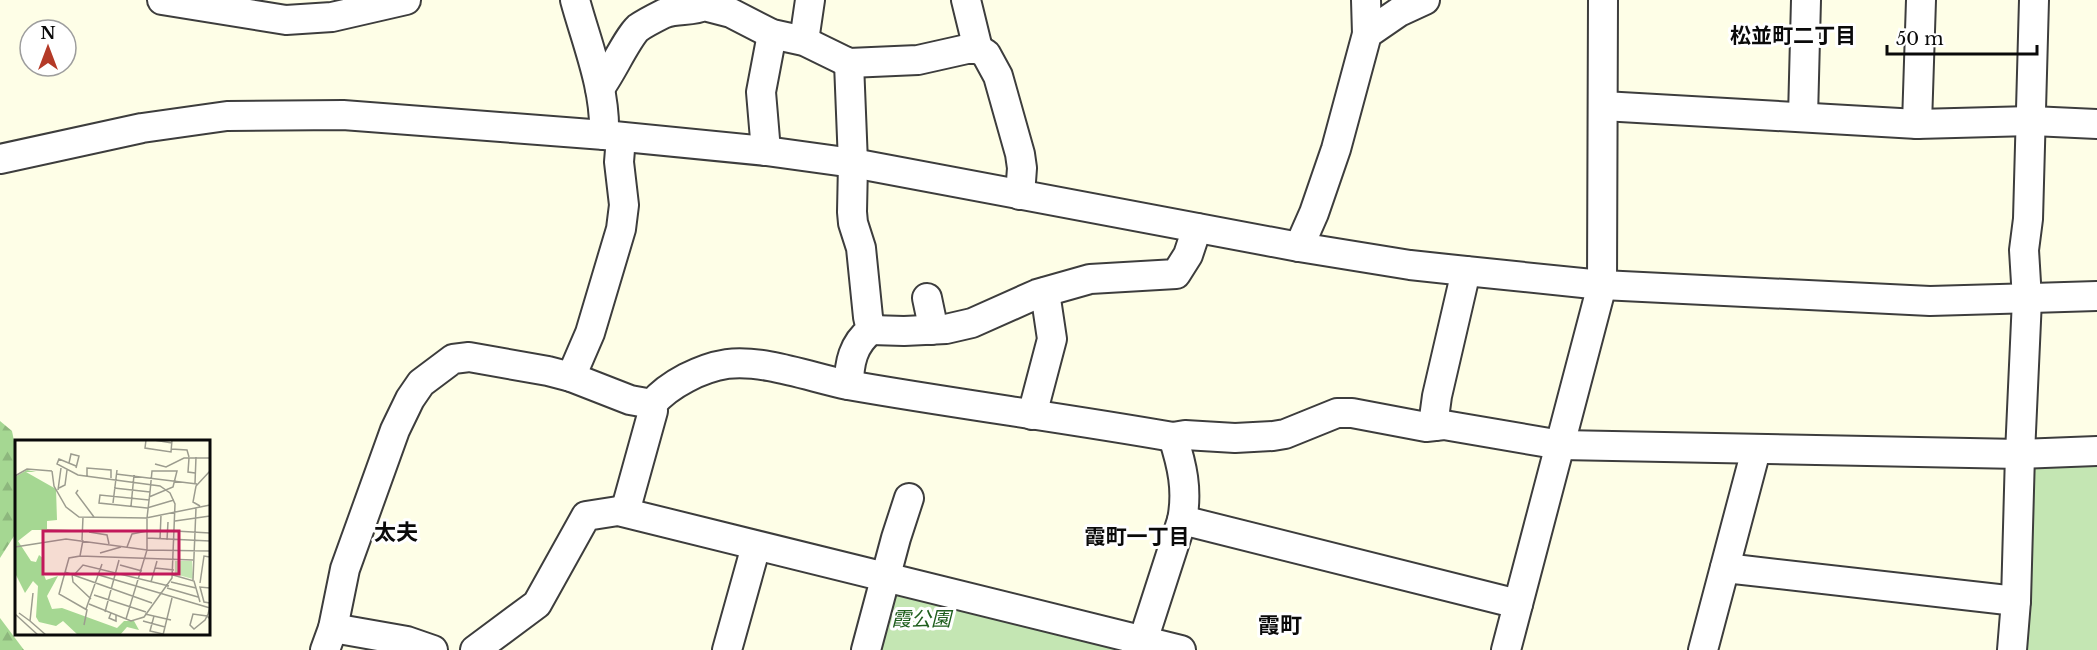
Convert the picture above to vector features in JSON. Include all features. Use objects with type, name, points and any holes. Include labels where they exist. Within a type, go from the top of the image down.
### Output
[{"type":"street","points":[[164,0],[286,20],[332,17],[406,0]]},
{"type":"street","points":[[571,377],[590,333],[621,229],[624,205],[619,162],[575,0]]},
{"type":"street","points":[[804,41],[810,0]]},
{"type":"street","points":[[966,0],[978,49]]},
{"type":"street","points":[[1299,247],[1314,213],[1336,149],[1367,34],[1366,0]]},
{"type":"street","points":[[1367,34],[1399,12],[1425,0]]},
{"type":"street","points":[[1506,650],[1602,285],[1603,0]]},
{"type":"street","points":[[1803,117],[1806,0]]},
{"type":"street","points":[[1917,124],[1921,0]]},
{"type":"street","points":[[2012,650],[2016,601],[2027,299],[2025,250],[2028,219],[2034,0]]},
{"type":"street","points":[[600,88],[611,74],[637,29],[664,13],[683,9],[699,9],[704,3],[731,13],[772,34],[804,41],[849,63],[918,60],[967,49],[978,49],[986,54],[998,76],[1006,103],[1022,168],[1020,195]]},
{"type":"street","points":[[766,151],[760,92],[772,34]]},
{"type":"street","points":[[849,63],[853,223],[861,248],[871,330]]},
{"type":"street","points":[[1604,106],[1917,124],[2031,121],[2097,124]]},
{"type":"street","points":[[0,159],[142,128],[227,116],[343,115],[612,136],[766,151],[853,163],[1299,247],[1466,272],[1602,285],[1930,301],[2097,296]]},
{"type":"street","points":[[849,385],[850,360],[858,343],[871,330],[946,329],[972,323],[1045,292],[1090,279],[1176,274],[1188,255],[1197,228]]},
{"type":"street","points":[[1435,426],[1437,396],[1466,272]]},
{"type":"street","points":[[1032,415],[1052,339],[1045,292]]},
{"type":"street","points":[[927,298],[931,330]]},
{"type":"street","points":[[433,650],[407,641],[329,639],[345,569],[395,430],[410,399],[422,384],[453,359],[469,357],[548,371],[571,377],[630,400],[652,404]]},
{"type":"street","points":[[652,404],[674,384],[712,368],[728,364],[782,369],[849,385],[1173,437],[1185,435],[1235,438],[1273,436],[1285,434],[1337,413],[1352,413],[1425,427],[1444,425],[1561,445],[2020,454],[2097,451]]},
{"type":"street","points":[[625,512],[636,465],[639,464],[653,411],[652,404]]},
{"type":"street","points":[[1141,645],[1182,520],[1185,504],[1182,465],[1173,437]]},
{"type":"street","points":[[1703,650],[1756,450]]},
{"type":"street","points":[[866,650],[909,498]]},
{"type":"street","points":[[475,650],[537,604],[586,516],[618,511],[1141,645],[1181,650]]},
{"type":"street","points":[[1182,520],[1518,604]]},
{"type":"street","points":[[728,650],[756,546]]},
{"type":"street","points":[[1725,568],[2016,601]]},
{"type":"green space","points":[[0,421],[12,431],[15,446],[15,535],[0,558]]},
{"type":"green space","points":[[2097,459],[2097,650],[2025,650],[2031,466]]},
{"type":"green space","name":"霞公園","points":[[899,583],[1135,650],[880,650]]},
{"type":"green space","points":[[0,618],[24,650],[0,650]]},
{"type":"district","name":"松並町二丁目","points":[[1793,36]]},
{"type":"district","name":"太夫","points":[[396,532]]},
{"type":"district","name":"霞町一丁目","points":[[1137,537]]},
{"type":"district","name":"霞町","points":[[1280,625]]}]
